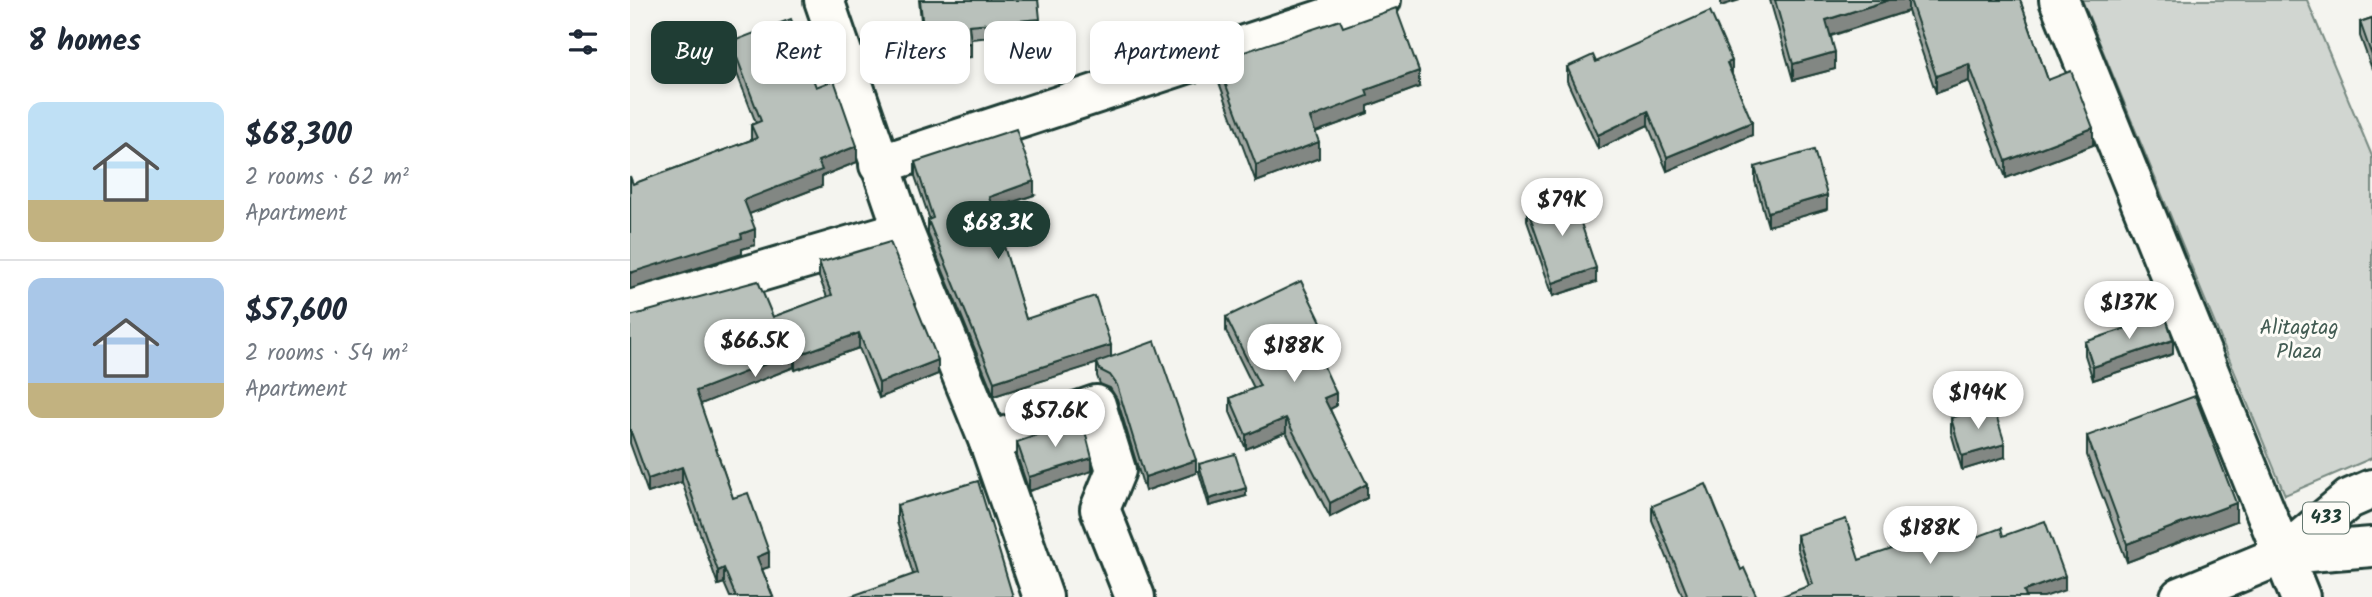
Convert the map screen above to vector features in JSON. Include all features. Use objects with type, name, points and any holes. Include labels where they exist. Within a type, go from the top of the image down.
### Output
[{"type":"street","points":[[824,0],[902,230],[989,442],[1043,597]]},
{"type":"street","points":[[879,165],[1381,0]]},
{"type":"street","points":[[2059,0],[2300,597]]},
{"type":"street","points":[[630,310],[902,230]]},
{"type":"street","points":[[989,442],[1096,405],[1116,470],[1100,509],[1135,597]]},
{"type":"street","name":"433","points":[[2180,597],[2284,554],[2349,499],[2372,489]]},
{"type":"street","name":"433","points":[[2284,554],[2372,547]]},
{"type":"green space","name":"Alitagtag Plaza","points":[[2082,0],[2307,0],[2372,156],[2372,458],[2285,495]]},
{"type":"building","points":[[920,0],[1038,0],[1040,19],[984,21],[984,24],[970,25],[970,21],[922,21]]},
{"type":"building","points":[[1775,0],[1889,0],[1826,20],[1835,52],[1793,64]]},
{"type":"building","points":[[1910,0],[2020,0],[2048,80],[2071,71],[2093,128],[2006,161],[1969,64],[1936,76]]},
{"type":"building","points":[[1396,8],[1419,71],[1366,90],[1368,96],[1310,118],[1319,142],[1256,165],[1226,84],[1244,84],[1244,52],[1340,20],[1343,27]]},
{"type":"building","points":[[1710,11],[1732,61],[1727,63],[1752,122],[1667,157],[1648,111],[1598,135],[1567,67],[1593,55],[1596,62]]},
{"type":"building","points":[[2372,18],[2372,56],[2360,22]]},
{"type":"building","points":[[751,34],[751,84],[815,84],[816,87],[835,84],[857,146],[818,161],[822,170],[744,200],[755,229],[741,234],[742,238],[630,273],[630,176],[633,184],[757,138],[751,125],[761,121],[737,58],[737,40]]},
{"type":"building","points":[[1016,129],[1034,181],[989,197],[1026,319],[1095,296],[1111,345],[994,382],[928,220],[933,218],[915,162]]},
{"type":"building","points":[[1814,150],[1827,195],[1768,212],[1755,167]]},
{"type":"building","points":[[1571,193],[1596,268],[1553,283],[1527,208]]},
{"type":"building","points":[[890,242],[938,360],[879,383],[859,333],[795,356],[794,353],[696,391],[733,498],[748,493],[769,552],[757,557],[773,597],[736,597],[724,568],[718,571],[682,467],[648,479],[630,429],[630,316],[758,281],[773,317],[832,295],[819,263]]},
{"type":"building","points":[[1301,281],[1330,340],[1315,347],[1336,393],[1324,398],[1367,484],[1330,503],[1286,418],[1246,435],[1230,398],[1260,386],[1226,317]]},
{"type":"building","points":[[2165,315],[2173,340],[2093,367],[2085,342]]},
{"type":"building","points":[[1155,341],[1196,460],[1145,477],[1117,385],[1110,375],[1100,370],[1097,362]]},
{"type":"building","points":[[2195,396],[2236,503],[2127,544],[2087,436]]},
{"type":"building","points":[[1993,405],[2005,444],[1962,456],[1951,418]]},
{"type":"building","points":[[1082,419],[1092,458],[1029,477],[1017,442]]},
{"type":"building","points":[[1235,454],[1246,488],[1209,499],[1199,464]]},
{"type":"building","points":[[978,481],[1013,597],[849,597],[917,573],[897,505]]},
{"type":"building","points":[[1706,484],[1741,570],[1744,568],[1757,597],[1683,596],[1687,594],[1652,506]]},
{"type":"building","points":[[1846,519],[1859,560],[1922,539],[1925,548],[1959,538],[1960,543],[2001,528],[2003,536],[2045,521],[2065,576],[2024,591],[2026,597],[1780,597],[1813,584],[1797,535]]}]
